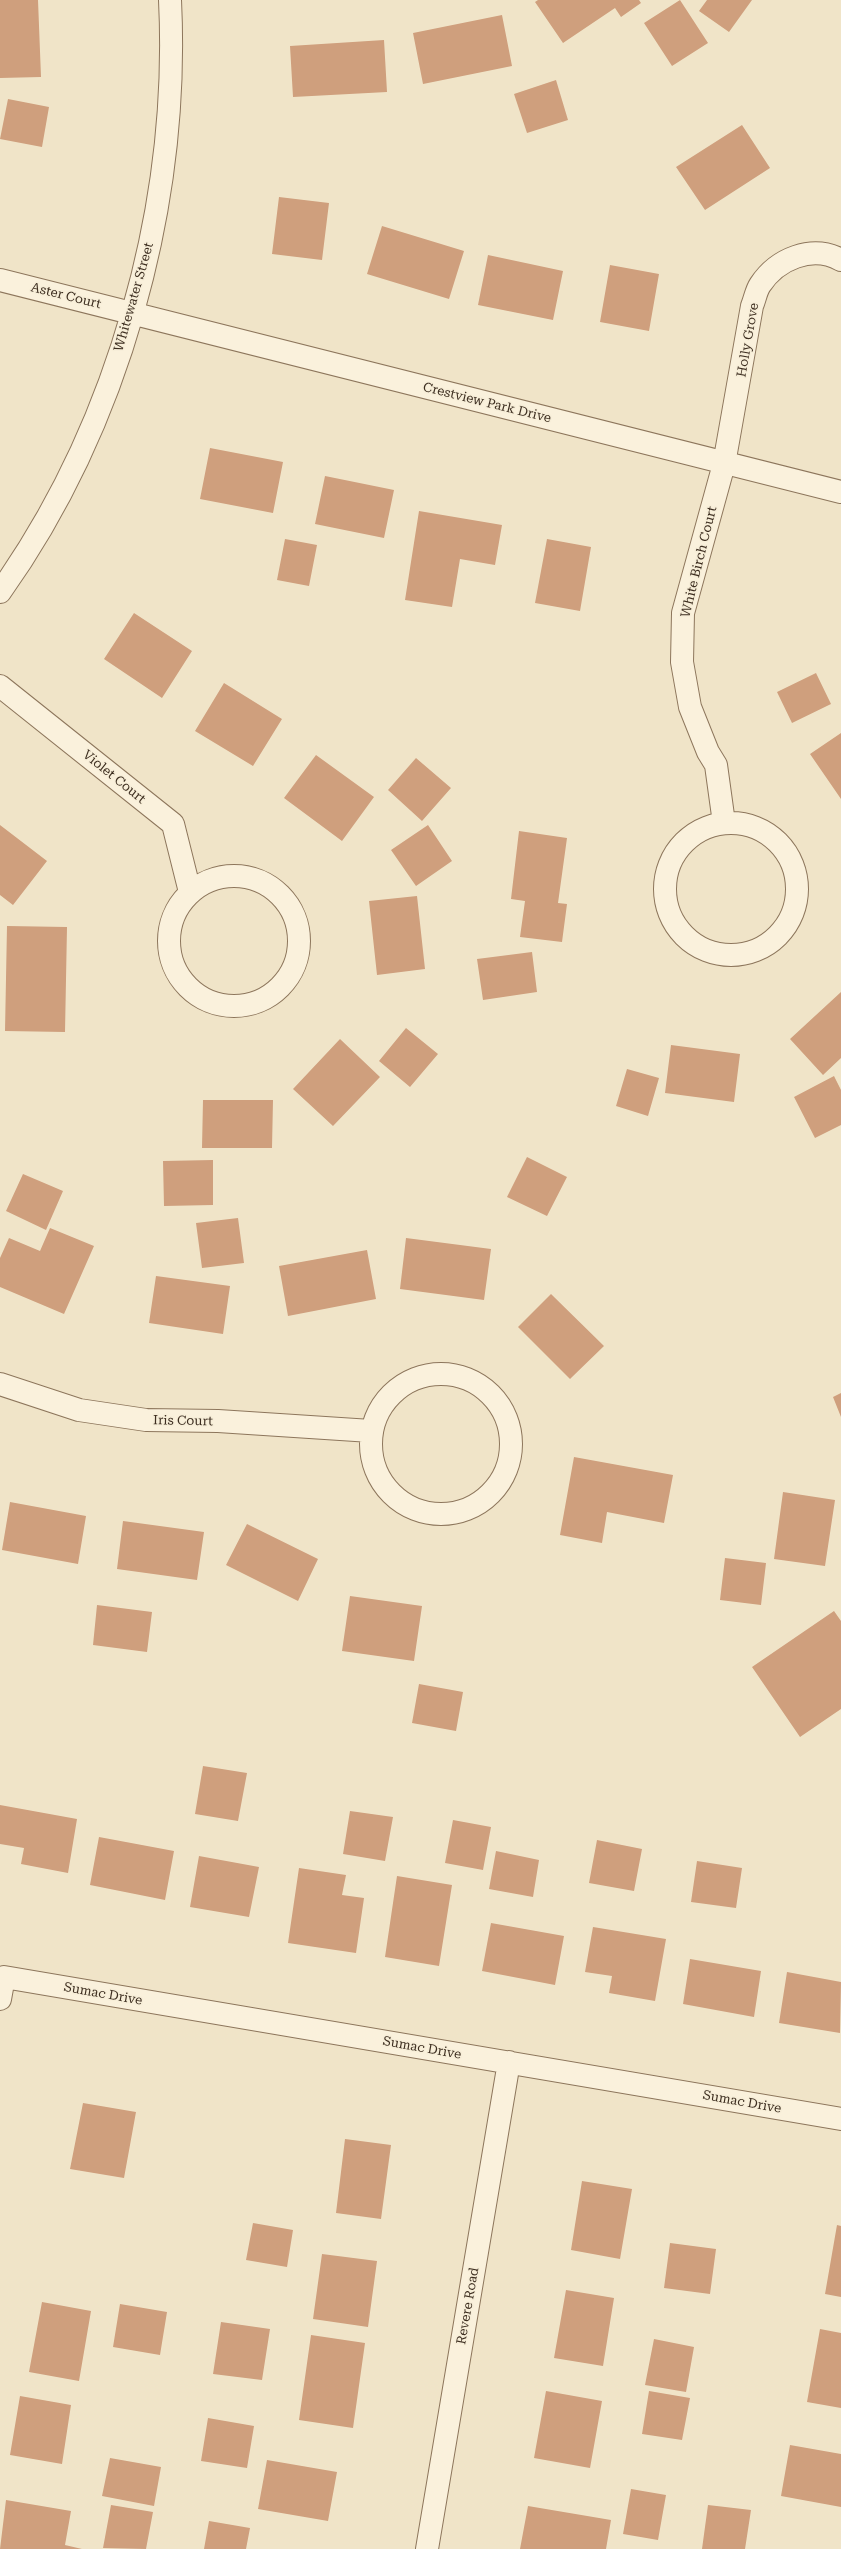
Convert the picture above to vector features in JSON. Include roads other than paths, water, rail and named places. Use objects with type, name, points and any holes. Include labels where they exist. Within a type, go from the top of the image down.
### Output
[{"type":"street","name":"Whitewater Street","points":[[0,592],[57,500],[100,408],[132,313],[154,223],[168,121],[172,31],[170,0]]},
{"type":"street","name":"Holly Grove","points":[[724,464],[752,306],[759,286],[774,269],[799,255],[816,253],[841,260]]},
{"type":"street","name":"Aster Court","points":[[0,280],[132,313]]},
{"type":"street","name":"Crestview Park Drive","points":[[132,313],[724,464],[841,491]]},
{"type":"street","name":"White Birch Court","points":[[724,464],[683,613],[682,662],[690,707],[708,752],[716,765],[724,823]]},
{"type":"street","name":"Violet Court","points":[[0,686],[173,824],[190,892]]},
{"type":"street","points":[[724,823],[745,824],[764,832],[781,845],[792,863],[797,883],[796,904],[788,923],[774,939],[756,950],[736,956],[713,953],[692,944],[676,927],[666,906],[664,884],[670,861],[683,842],[702,829],[724,823]]},
{"type":"street","points":[[231,876],[253,878],[273,888],[289,904],[298,925],[300,947],[294,969],[281,987],[264,1000],[244,1006],[223,1006],[203,999],[186,986],[173,962],[169,949],[169,928],[177,908],[190,892],[209,881],[231,876]]},
{"type":"street","points":[[434,1374],[457,1376],[478,1385],[496,1400],[507,1420],[511,1442],[509,1464],[498,1485],[481,1502],[460,1512],[436,1514],[421,1511],[413,1509],[393,1496],[379,1477],[371,1455],[371,1431],[379,1410],[393,1392],[413,1380],[434,1374]]},
{"type":"street","name":"Iris Court","points":[[0,1384],[80,1410],[146,1420],[218,1421],[371,1431]]},
{"type":"street","name":"Sumac Drive","points":[[0,1999],[4,1978],[841,2119]]},
{"type":"street","name":"Revere Road","points":[[427,2549],[509,2062]]}]
